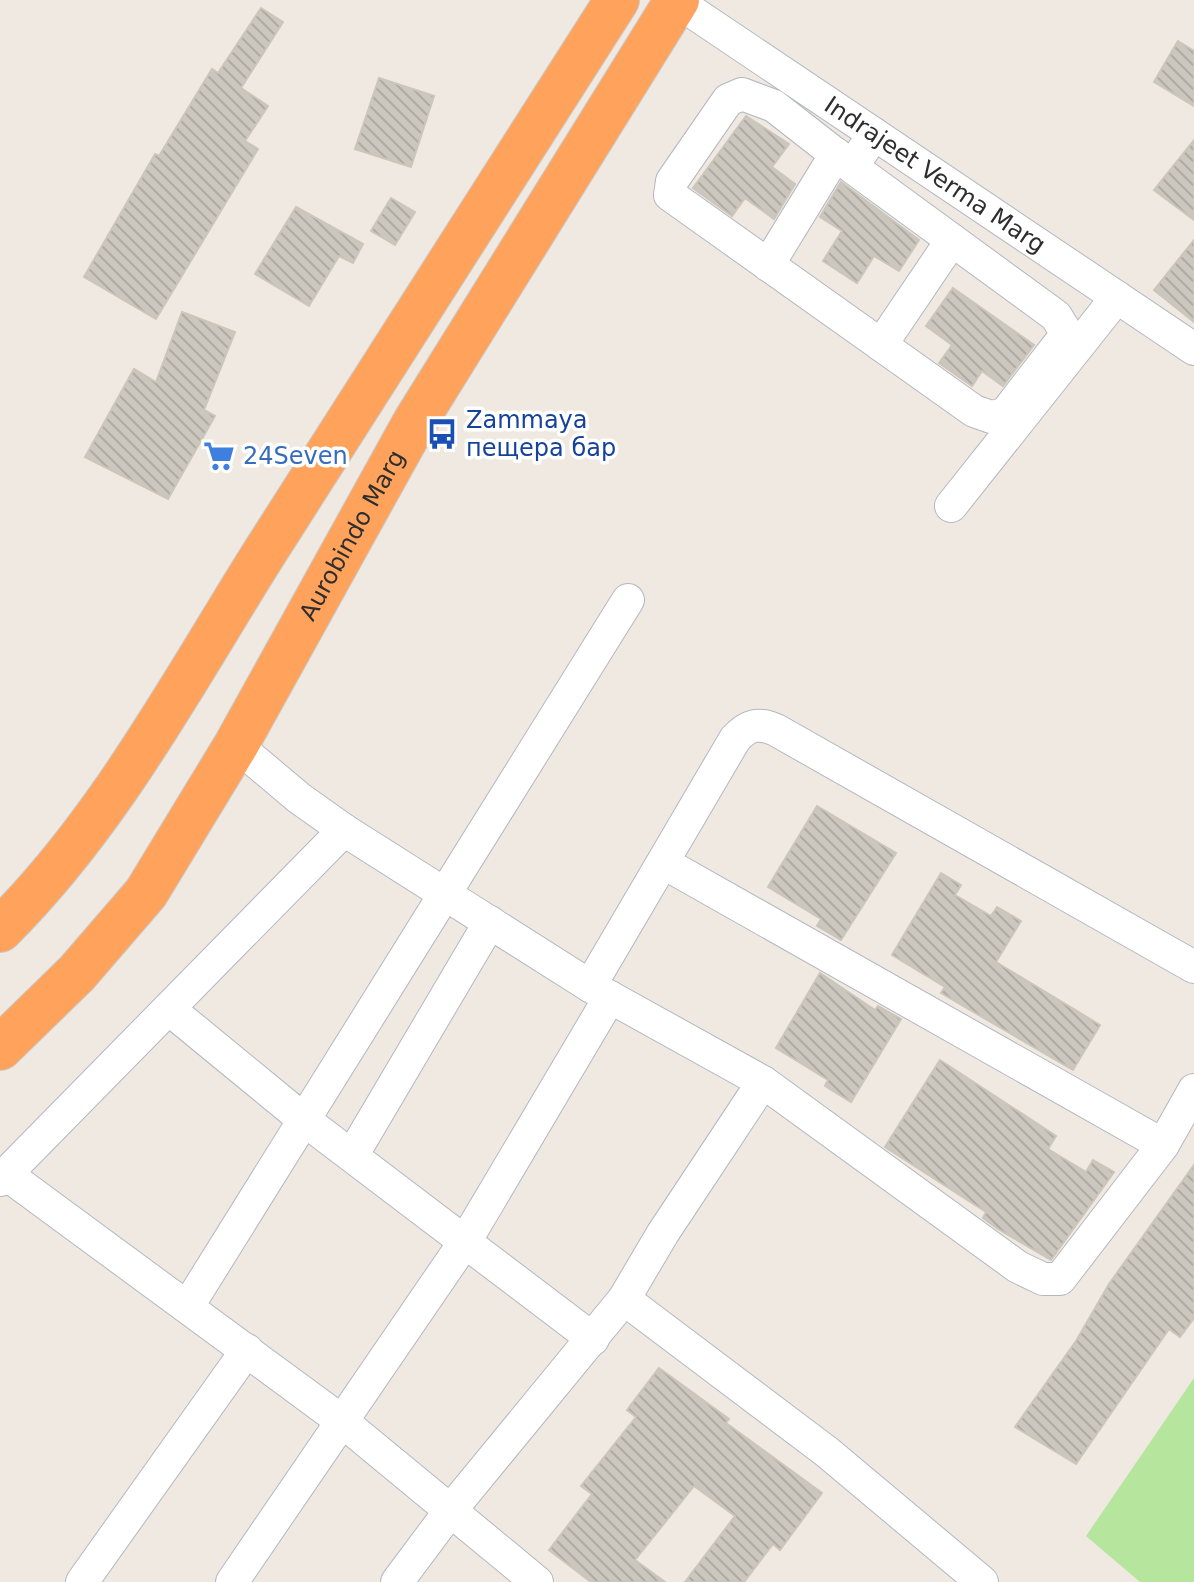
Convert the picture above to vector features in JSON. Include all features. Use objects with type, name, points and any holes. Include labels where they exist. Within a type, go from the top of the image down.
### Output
[{"type":"highway","points":[[0,930],[48,882],[174,703],[363,397],[617,0]]},
{"type":"highway","name":"Aurobindo Marg","points":[[0,1048],[77,973],[146,893],[236,745],[415,422],[676,0]]},
{"type":"street","name":"Indrajeet Verma Marg","points":[[676,0],[1194,349]]},
{"type":"street","points":[[742,94],[774,106],[844,160],[1056,316],[1064,329],[1063,339],[1005,414],[991,417],[974,411],[670,195],[672,181],[728,100],[742,94]]},
{"type":"street","points":[[768,265],[844,160],[874,134]]},
{"type":"street","points":[[881,345],[952,240]]},
{"type":"street","points":[[951,506],[1117,297]]},
{"type":"street","points":[[188,1306],[628,600]]},
{"type":"street","points":[[232,1582],[466,1240],[600,992],[664,863],[735,739],[745,728],[767,726],[1194,967]]},
{"type":"street","points":[[236,745],[299,798],[344,830],[600,992],[763,1082],[1018,1267],[1043,1279],[1060,1279],[1163,1145],[1194,1090]]},
{"type":"street","points":[[344,830],[3,1177],[188,1306],[343,1422],[537,1582]]},
{"type":"street","points":[[664,863],[1163,1145]]},
{"type":"street","points":[[353,1154],[490,922]]},
{"type":"street","points":[[169,1009],[303,1119],[593,1339]]},
{"type":"street","points":[[397,1582],[450,1511],[624,1299],[663,1233],[763,1082]]},
{"type":"street","points":[[624,1299],[827,1452],[982,1582]]},
{"type":"street","points":[[82,1582],[247,1350]]},
{"type":"green space","points":[[1194,1378],[1194,1582],[1140,1582],[1086,1536]]},
{"type":"building","points":[[261,8],[283,22],[241,88],[268,106],[245,141],[258,149],[156,319],[84,277],[155,154],[159,156],[212,69],[218,73]]},
{"type":"building","points":[[1178,41],[1194,51],[1194,106],[1154,82]]},
{"type":"building","points":[[379,78],[434,96],[411,167],[355,149]]},
{"type":"building","points":[[746,116],[789,144],[772,167],[795,184],[774,219],[745,198],[732,216],[693,188]]},
{"type":"building","points":[[1194,140],[1194,220],[1154,190]]},
{"type":"building","points":[[841,182],[919,240],[899,271],[874,256],[857,283],[823,261],[842,231],[820,217]]},
{"type":"building","points":[[391,198],[415,212],[395,245],[371,231]]},
{"type":"building","points":[[296,207],[363,244],[353,263],[339,256],[309,306],[255,274]]},
{"type":"building","points":[[1194,240],[1194,322],[1154,290]]},
{"type":"building","points":[[953,288],[1034,345],[1003,386],[982,371],[972,386],[939,363],[952,345],[926,326]]},
{"type":"building","points":[[182,312],[235,332],[204,410],[215,416],[168,499],[85,457],[134,369],[156,382]]},
{"type":"building","points":[[817,806],[896,853],[841,940],[817,926],[821,919],[768,887]]},
{"type":"building","points":[[941,873],[961,885],[955,895],[991,916],[997,907],[1021,921],[996,962],[1100,1025],[1073,1070],[941,993],[945,987],[892,955]]},
{"type":"building","points":[[820,973],[875,1010],[878,1006],[901,1019],[851,1102],[825,1086],[828,1080],[776,1048]]},
{"type":"building","points":[[940,1060],[1056,1136],[1048,1149],[1086,1172],[1093,1160],[1114,1172],[1051,1260],[998,1229],[983,1218],[986,1212],[885,1147]]},
{"type":"building","points":[[1194,1165],[1194,1318],[1180,1337],[1169,1329],[1076,1464],[1015,1427],[1076,1341],[1109,1284]]},
{"type":"building","points":[[659,1368],[729,1419],[726,1423],[822,1493],[780,1550],[773,1544],[744,1582],[685,1582],[735,1516],[694,1486],[635,1560],[665,1582],[591,1582],[549,1550],[592,1494],[581,1486],[636,1417],[627,1410]]},
{"type":"place","name":"Zammaya пещера бар","points":[[442,434]]},
{"type":"place","name":"24Seven","points":[[219,456]]}]
